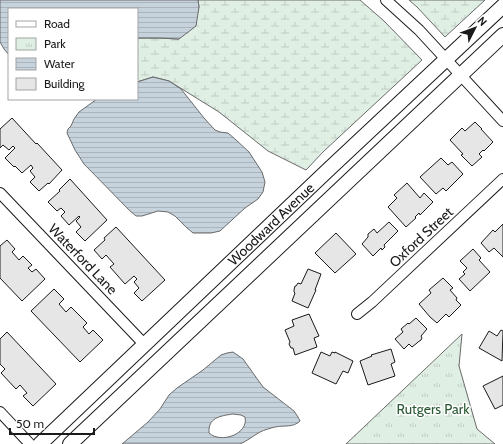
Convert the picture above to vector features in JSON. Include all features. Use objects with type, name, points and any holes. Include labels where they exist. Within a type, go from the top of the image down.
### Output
[{"type":"street","points":[[386,0],[419,30],[503,121]]},
{"type":"street","name":"Woodward Avenue","points":[[40,444],[354,145],[447,60],[503,6]]},
{"type":"street","name":"Woodward Avenue","points":[[70,444],[503,35]]},
{"type":"street","name":"Oxford Street","points":[[357,314],[372,302],[503,179]]},
{"type":"street","name":"Waterford Lane","points":[[0,192],[145,345]]},
{"type":"street","points":[[0,412],[30,444]]},
{"type":"green space","points":[[198,0],[360,0],[384,21],[422,60],[324,151],[306,170],[268,151],[219,112],[169,81],[153,77],[138,82],[138,38],[179,39],[199,7]]},
{"type":"green space","points":[[409,0],[485,0],[445,37]]},
{"type":"green space","name":"Rutgers Park","points":[[462,334],[459,366],[477,429],[495,444],[346,444]]},
{"type":"water","points":[[0,0],[198,0],[199,7],[196,26],[179,39],[138,38],[138,8],[8,8],[8,54],[0,42]]},
{"type":"water","points":[[153,77],[169,81],[181,89],[215,130],[228,133],[249,152],[262,172],[265,182],[263,192],[258,199],[245,208],[220,231],[211,233],[193,233],[175,216],[168,212],[158,211],[142,216],[136,216],[84,164],[75,150],[67,133],[79,112],[96,100],[138,100],[138,82]]},
{"type":"water","points":[[233,352],[243,359],[263,387],[294,411],[300,421],[291,425],[275,427],[260,432],[240,444],[122,444],[148,422],[160,409],[169,395],[177,388],[203,370],[221,355]],"holes":[[[233,414],[245,417],[245,423],[243,428],[233,436],[220,438],[209,433],[210,424],[215,419]]]},
{"type":"building","points":[[12,118],[62,170],[49,184],[48,183],[39,191],[30,182],[35,177],[30,171],[33,168],[31,165],[22,173],[5,158],[15,148],[13,146],[9,150],[3,145],[0,148],[0,129]]},
{"type":"building","points":[[475,122],[493,142],[479,154],[482,157],[472,166],[461,155],[463,154],[450,140],[462,128],[465,131]]},
{"type":"building","points":[[441,158],[448,165],[452,162],[463,174],[446,191],[443,188],[436,194],[420,177]]},
{"type":"building","points":[[70,179],[107,220],[85,241],[76,232],[81,227],[76,221],[80,217],[79,216],[69,225],[61,216],[65,212],[61,208],[57,211],[48,202]]},
{"type":"building","points":[[407,183],[420,198],[424,193],[433,202],[420,215],[419,213],[415,217],[416,218],[406,227],[388,207],[397,198],[394,195]]},
{"type":"building","points":[[389,222],[398,231],[384,245],[385,247],[382,250],[381,248],[373,256],[362,244],[368,237],[368,234],[374,229],[377,233]]},
{"type":"building","points":[[503,224],[503,257],[494,248],[489,252],[481,243],[493,230],[495,232]]},
{"type":"building","points":[[116,227],[165,280],[142,301],[134,293],[139,288],[134,282],[137,279],[134,276],[125,284],[110,267],[114,264],[106,255],[102,259],[94,250]]},
{"type":"building","points":[[336,233],[356,254],[335,273],[315,253]]},
{"type":"building","points":[[7,240],[15,249],[12,252],[19,260],[23,256],[32,265],[28,268],[32,272],[36,269],[45,279],[22,301],[0,278],[0,246]]},
{"type":"building","points":[[473,249],[481,258],[479,260],[490,272],[470,291],[459,279],[465,274],[463,272],[467,268],[460,261]]},
{"type":"building","points":[[308,269],[321,274],[308,308],[292,301],[295,293],[295,286],[298,283],[301,284]]},
{"type":"building","points":[[443,278],[453,288],[450,290],[461,305],[449,317],[446,314],[437,323],[419,304],[431,293],[429,290]]},
{"type":"building","points":[[54,289],[64,299],[59,304],[66,312],[71,307],[87,323],[83,327],[89,334],[93,330],[103,340],[80,362],[31,311]]},
{"type":"building","points":[[309,314],[319,336],[314,338],[317,347],[295,355],[293,348],[291,348],[289,344],[290,342],[285,330],[294,326],[292,320]]},
{"type":"building","points":[[416,318],[427,329],[421,336],[421,340],[412,347],[409,344],[404,349],[395,339],[403,332],[401,329]]},
{"type":"building","points":[[501,330],[503,331],[502,361],[479,348],[489,331],[497,336]]},
{"type":"building","points":[[7,332],[56,384],[33,406],[23,396],[27,393],[20,385],[16,389],[1,373],[5,369],[0,364],[0,339]]},
{"type":"building","points":[[391,349],[395,362],[391,364],[395,376],[368,385],[360,361],[372,356],[371,355]]},
{"type":"building","points":[[321,352],[330,356],[332,352],[335,352],[353,361],[348,373],[343,371],[336,384],[312,373]]},
{"type":"building","points":[[503,376],[503,405],[495,409],[483,386]]}]
